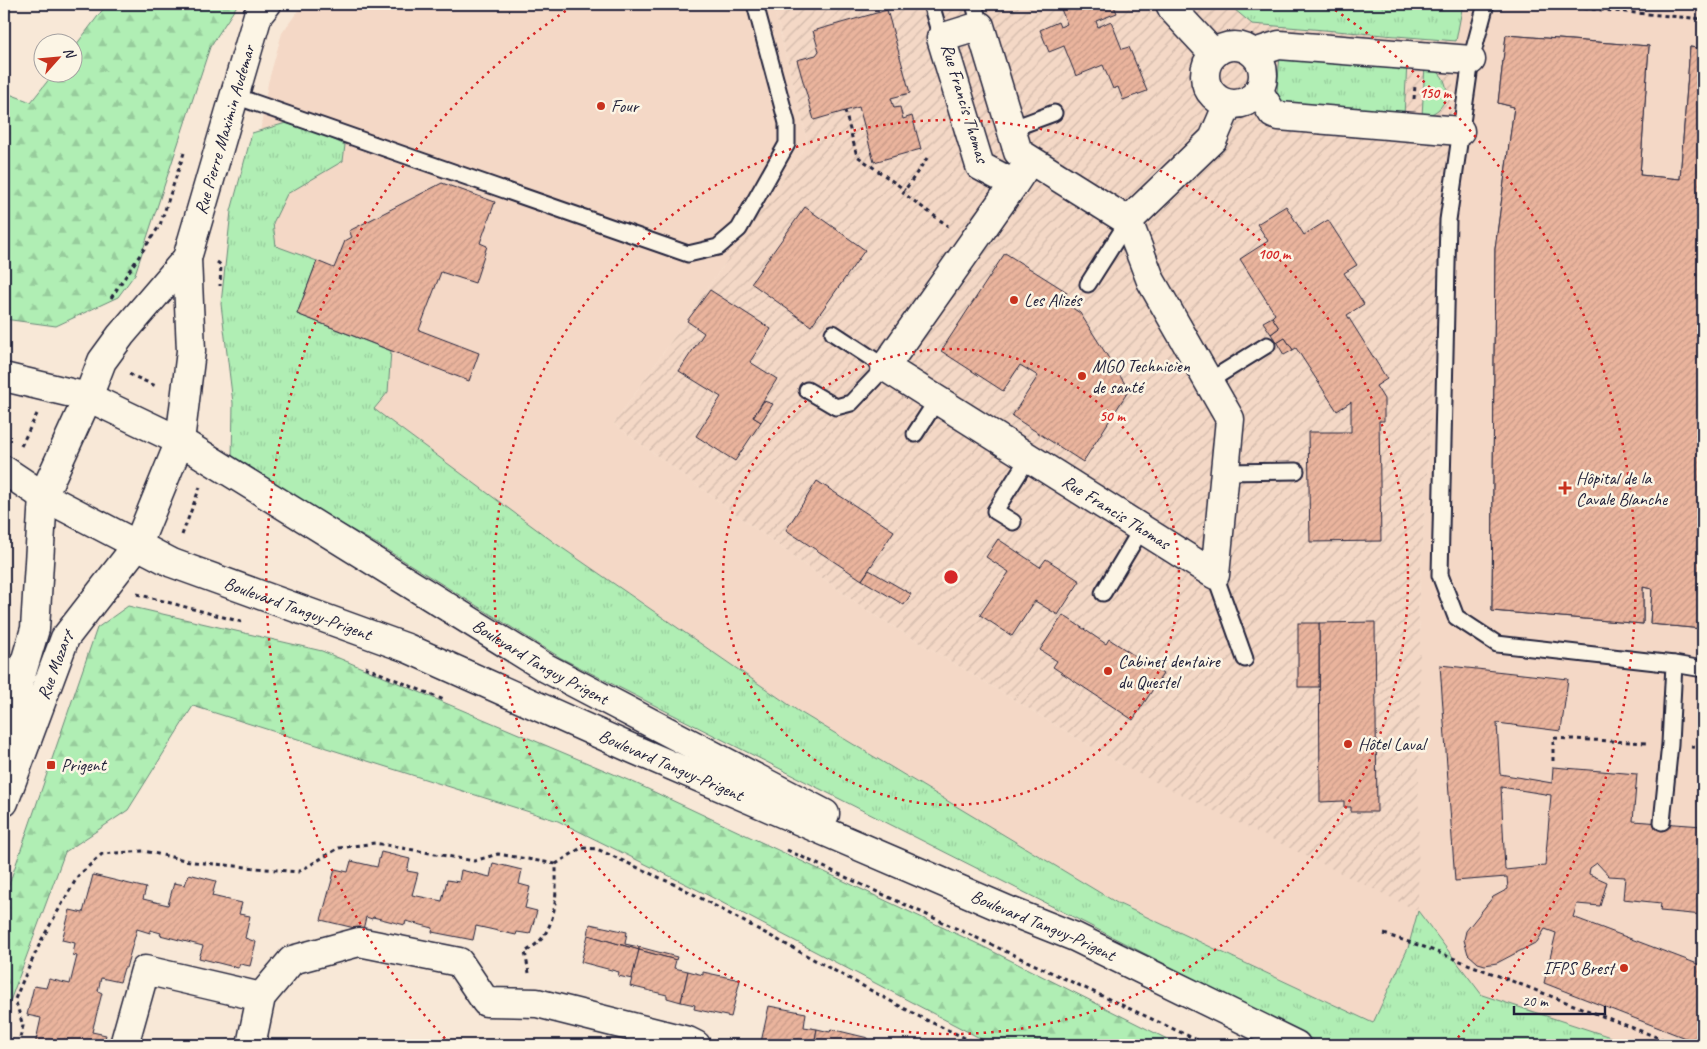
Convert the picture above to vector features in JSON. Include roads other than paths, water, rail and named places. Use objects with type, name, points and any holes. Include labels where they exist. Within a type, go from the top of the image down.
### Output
[{"type":"street","name":"Rue Pierre Maximin Audemar","points":[[180,441],[191,351],[187,258],[258,16],[267,4]]},
{"type":"street","points":[[1170,4],[1173,10],[1214,54]]},
{"type":"street","name":"Rue Francis Thomas","points":[[1014,184],[980,166],[941,38],[980,10],[1018,152],[1128,221]]},
{"type":"street","points":[[1254,53],[1279,45],[1471,60]]},
{"type":"street","points":[[1238,46],[1254,53],[1261,62],[1264,72],[1263,83],[1253,99],[1236,105],[1228,104],[1218,100],[1210,93],[1204,72],[1207,62],[1214,54],[1225,47],[1238,46]]},
{"type":"street","points":[[1258,92],[1273,114],[1278,116],[1460,131]]},
{"type":"street","points":[[1215,575],[1230,419],[1151,282],[1128,221],[1213,139],[1228,104]]},
{"type":"street","points":[[885,367],[1030,160]]},
{"type":"street","name":"Rue Pierre Maximin Audemar","points":[[88,397],[102,361],[120,335],[187,258]]},
{"type":"street","name":"Rue Francis Thomas","points":[[885,367],[1215,575]]},
{"type":"street","points":[[4,377],[88,397],[180,441],[138,544]]},
{"type":"street","points":[[4,470],[43,496],[88,397]]},
{"type":"street","name":"Boulevard Tanguy Prigent","points":[[180,441],[546,668],[1012,912]]},
{"type":"street","name":"Boulevard Tanguy-Prigent","points":[[43,496],[172,563],[407,648],[633,749],[1012,912],[1075,937],[1296,1045]]},
{"type":"street","name":"Rue Mozart","points":[[4,732],[35,629],[43,496]]},
{"type":"street","name":"Rue Mozart","points":[[4,802],[65,638],[138,544]]},
{"type":"street","points":[[251,1045],[262,996],[292,960],[359,942],[459,962],[486,1002],[537,1003],[688,1041],[696,1045]]},
{"type":"street","points":[[124,1045],[145,970],[262,996]]},
{"type":"lane","points":[[235,96],[688,254],[718,246],[739,228],[787,144],[787,123],[755,4]]},
{"type":"lane","points":[[931,4],[941,38]]},
{"type":"lane","points":[[1486,4],[1471,60],[1448,220],[1440,575],[1456,617],[1497,644],[1703,669]]},
{"type":"lane","points":[[1012,129],[1054,113]]},
{"type":"lane","points":[[1088,284],[1128,221]]},
{"type":"lane","points":[[807,390],[836,406],[852,403],[885,367],[833,333]]},
{"type":"lane","points":[[1209,382],[1266,345]]},
{"type":"lane","points":[[915,434],[937,400]]},
{"type":"lane","points":[[1013,522],[995,511],[1029,457]]},
{"type":"lane","points":[[1225,472],[1296,471]]},
{"type":"lane","points":[[1103,593],[1142,528]]},
{"type":"lane","points":[[1215,575],[1245,659]]},
{"type":"lane","points":[[1662,822],[1670,744],[1674,664]]},
{"type":"place","name":"Four","points":[[601,106]]},
{"type":"place","name":"Les Alizés","points":[[1014,300]]},
{"type":"place","name":"MGO Technicien de santé","points":[[1082,376]]},
{"type":"place","name":"Hôpital de la Cavale Blanche","points":[[1565,488]]},
{"type":"place","name":"Cabinet dentaire du Questel","points":[[1108,671]]},
{"type":"place","name":"Hôtel Laval","points":[[1348,744]]},
{"type":"place","name":"Prigent","points":[[51,765]]},
{"type":"place","name":"IFPS Brest","points":[[1624,968]]}]
